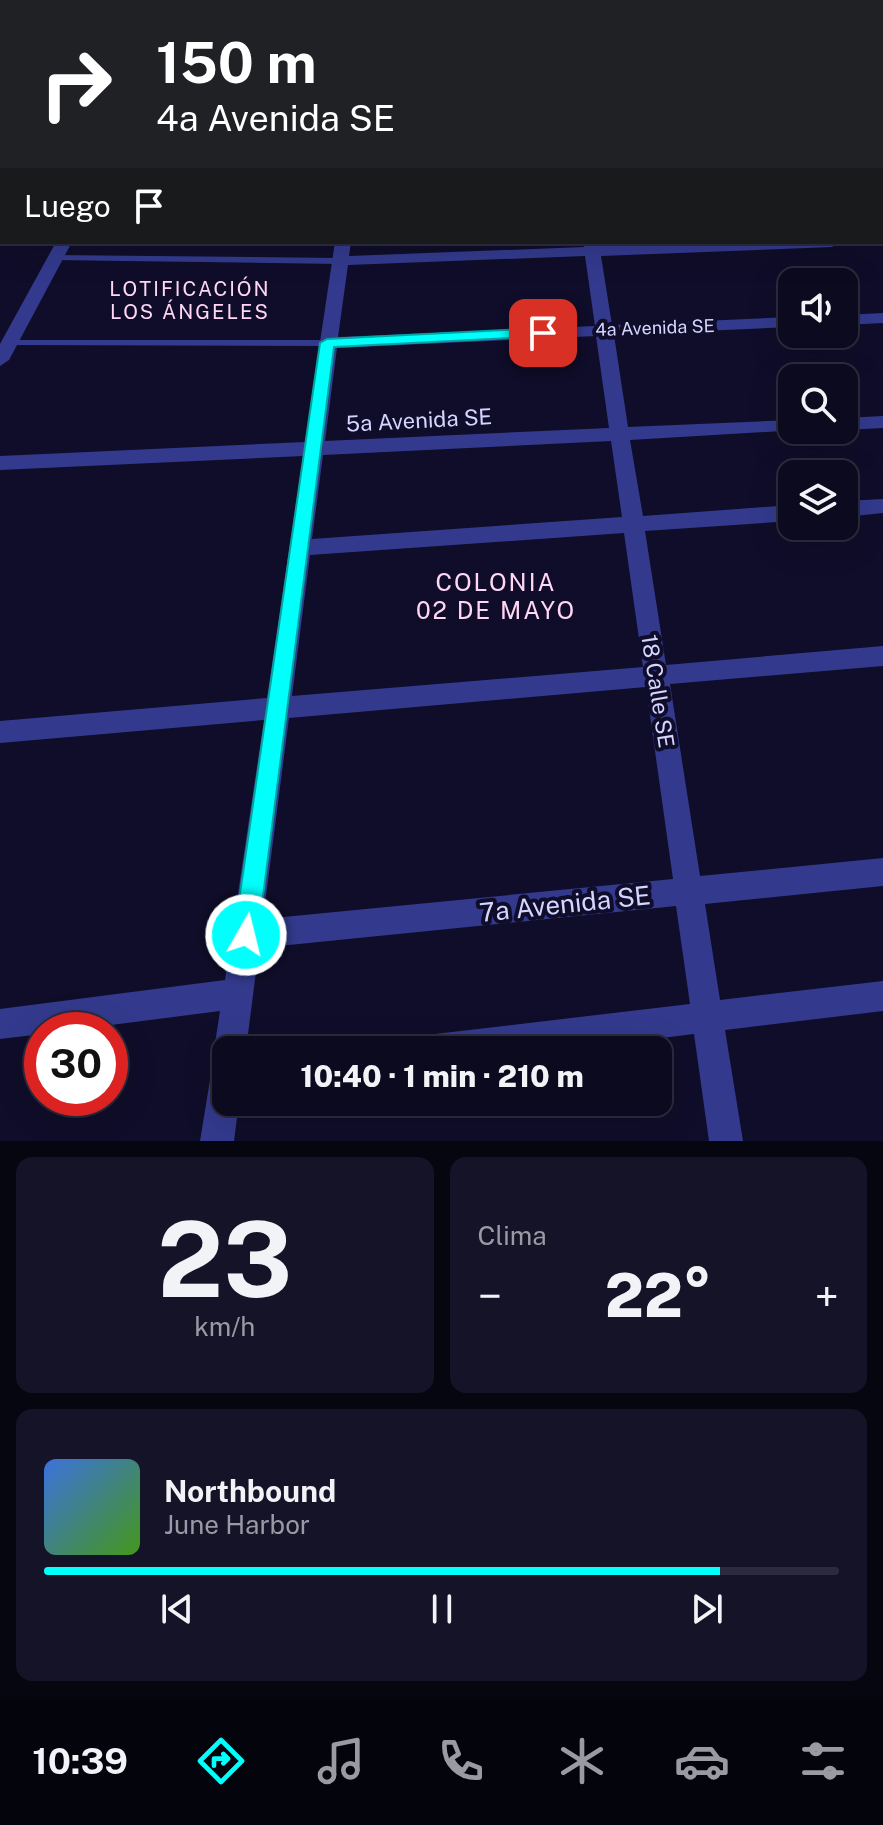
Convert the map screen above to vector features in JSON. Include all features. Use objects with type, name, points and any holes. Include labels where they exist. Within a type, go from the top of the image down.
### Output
[{"type":"street","points":[[0,360],[63,244]]},
{"type":"street","points":[[232,1036],[341,252],[736,244]]},
{"type":"street","name":"18 Calle SE","points":[[592,247],[726,1141]]},
{"type":"street","points":[[858,319],[883,318]]},
{"type":"street","name":"4a Avenida SE","points":[[327,343],[778,323]]},
{"type":"street","points":[[858,423],[883,422]]},
{"type":"street","name":"5a Avenida SE","points":[[0,463],[778,427]]},
{"type":"street","points":[[858,508],[883,506]]},
{"type":"street","points":[[300,548],[778,514]]},
{"type":"street","points":[[0,732],[883,656]]},
{"type":"street","name":"7a Avenida SE","points":[[246,935],[883,872]]},
{"type":"street","points":[[0,1024],[238,993]]},
{"type":"street","points":[[544,1036],[883,996]]},
{"type":"street","points":[[217,1141],[221,1116]]},
{"type":"lane","points":[[55,258],[341,252]]},
{"type":"lane","points":[[9,343],[327,343]]},
{"type":"district","name":"LOTIFICACIÓN LOS ÁNGELES","points":[[190,300]]},
{"type":"district","name":"COLONIA 02 DE MAYO","points":[[496,597]]},
{"type":"route","points":[[246,935],[327,343],[543,333]]}]
